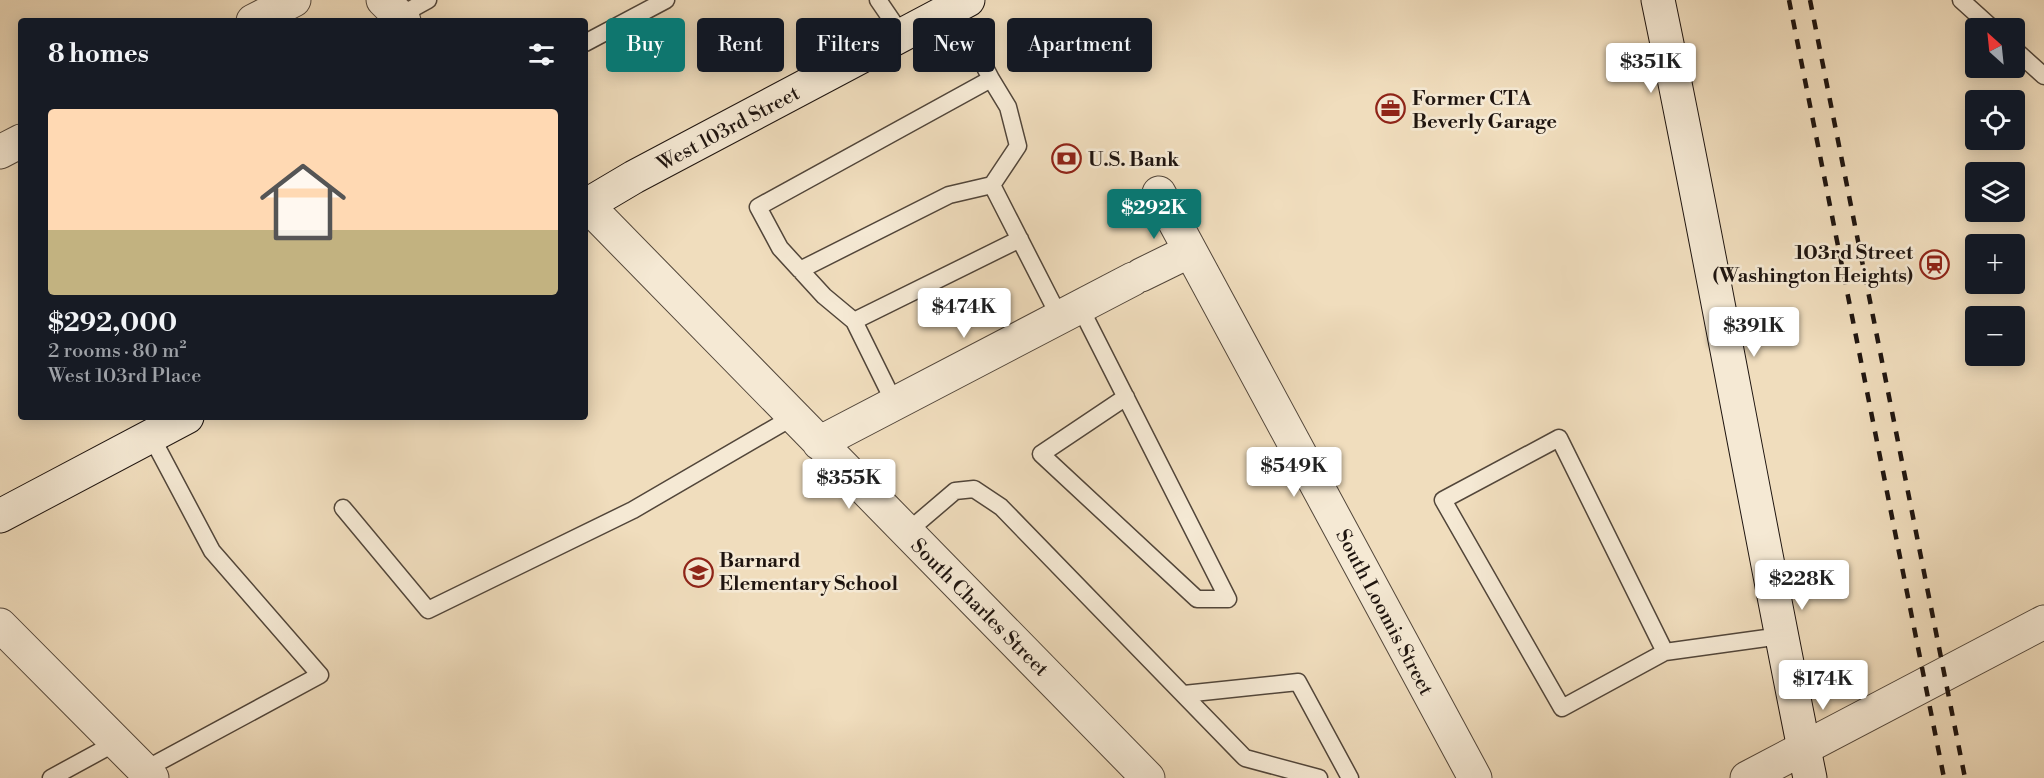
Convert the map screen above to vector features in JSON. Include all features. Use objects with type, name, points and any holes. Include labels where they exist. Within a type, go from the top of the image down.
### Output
[{"type":"street","points":[[259,18],[294,0]]},
{"type":"street","points":[[1658,0],[1697,189],[1780,636],[1807,763]]},
{"type":"street","name":"West 103rd Street","points":[[588,204],[961,4]]},
{"type":"street","points":[[0,152],[18,143]]},
{"type":"street","name":"South Loomis Street","points":[[1159,193],[1475,778]]},
{"type":"street","name":"South Charles Street","points":[[588,207],[1148,778]]},
{"type":"street","points":[[819,443],[1190,251]]},
{"type":"street","points":[[0,516],[181,420]]},
{"type":"street","points":[[1747,778],[1807,763],[2044,622]]},
{"type":"street","points":[[0,625],[148,774]]},
{"type":"lane","points":[[395,12],[428,0]]},
{"type":"lane","points":[[588,41],[666,0]]},
{"type":"lane","points":[[878,0],[902,35]]},
{"type":"lane","points":[[1961,0],[1981,18]]},
{"type":"lane","points":[[800,270],[949,195],[992,186],[1018,146],[1008,107],[991,79],[961,4]]},
{"type":"lane","points":[[2025,59],[2044,76]]},
{"type":"lane","points":[[895,404],[854,321],[824,296],[780,248],[758,207],[991,79]]},
{"type":"lane","points":[[992,186],[1020,239],[1126,397],[1228,599],[1197,599],[1041,454],[1126,397]]},
{"type":"lane","points":[[854,321],[1020,239]]},
{"type":"lane","points":[[343,508],[428,610],[633,510],[793,417]]},
{"type":"lane","points":[[148,774],[320,675],[212,551],[151,436]]},
{"type":"lane","points":[[1665,652],[1559,438],[1443,500],[1562,708],[1665,652],[1780,636]]},
{"type":"lane","points":[[906,532],[955,491],[974,489],[1002,507],[1245,758],[1319,778]]},
{"type":"lane","points":[[1184,694],[1298,682],[1350,778]]},
{"type":"lane","points":[[51,778],[117,742]]},
{"type":"railway","points":[[1789,0],[1944,778]]},
{"type":"railway","points":[[1810,0],[1965,778]]},
{"type":"place","name":"Former CTA Beverly Garage","points":[[1391,109]]},
{"type":"place","name":"U.S. Bank","points":[[1067,159]]},
{"type":"place","name":"103rd Street (Washington Heights)","points":[[1934,264]]},
{"type":"place","name":"Barnard Elementary School","points":[[698,572]]}]
